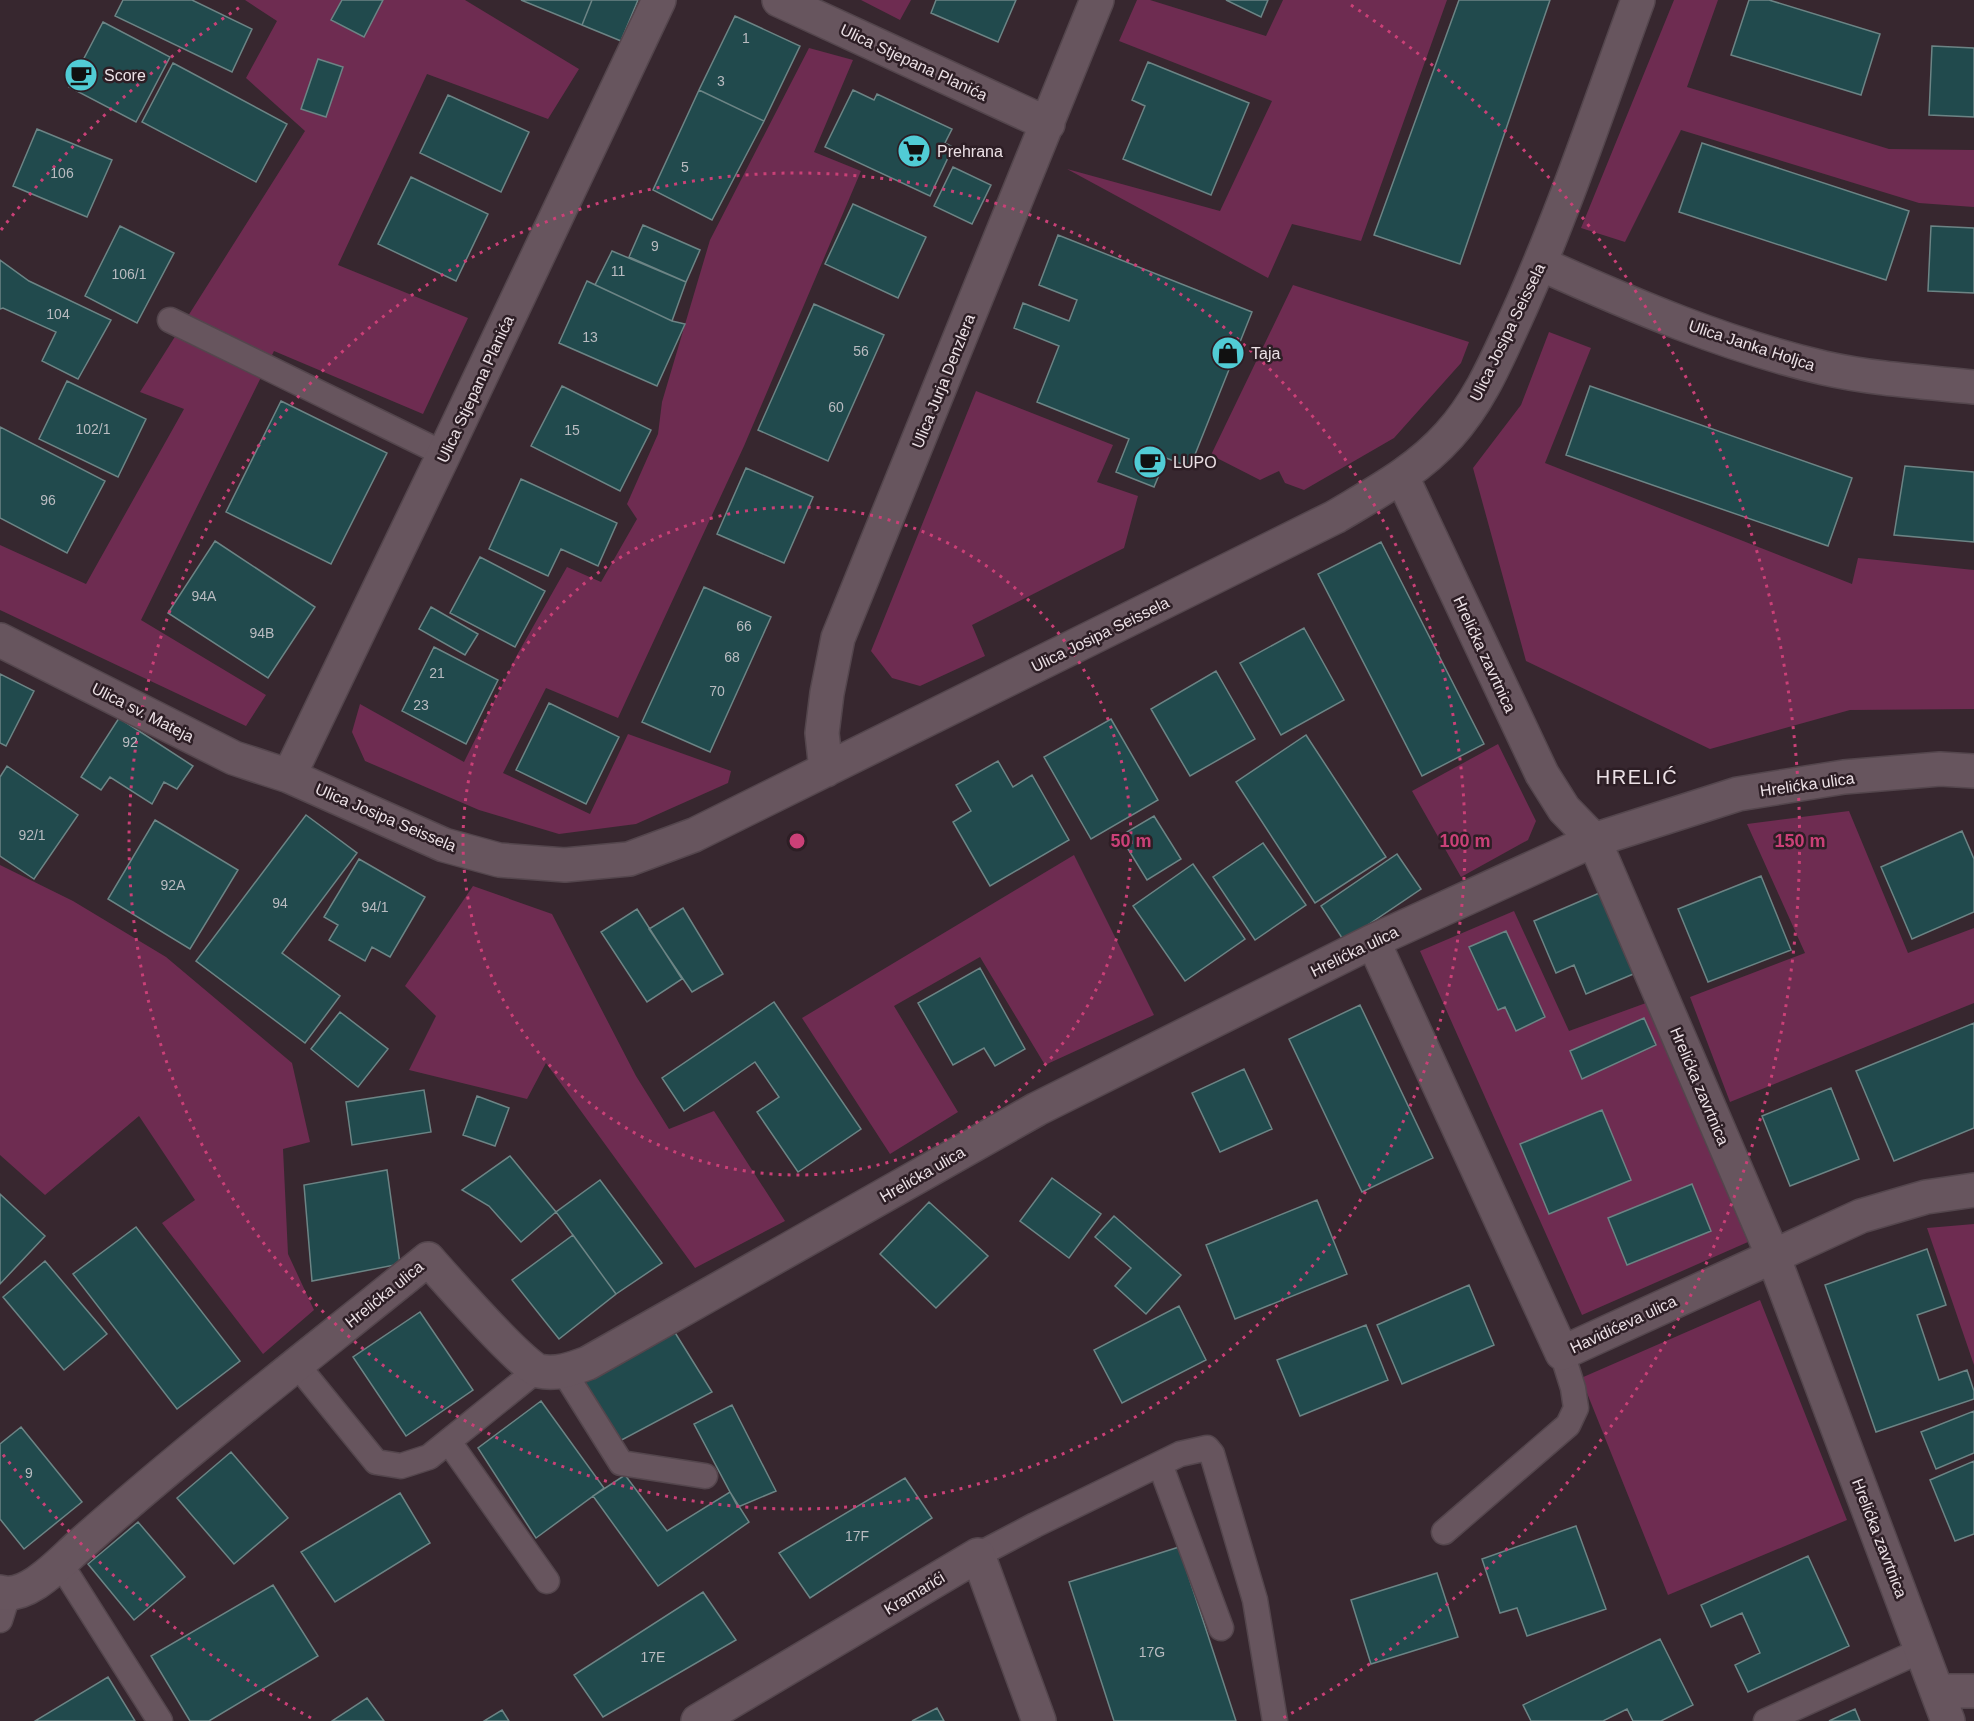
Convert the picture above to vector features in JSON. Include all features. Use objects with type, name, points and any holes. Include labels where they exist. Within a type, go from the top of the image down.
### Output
[{"type":"street","name":"Ulica Stjepana Planića","points":[[289,776],[659,0]]},
{"type":"street","name":"Ulica Stjepana Planića","points":[[779,0],[1048,124]]},
{"type":"street","name":"Ulica Jurja Denzlera","points":[[826,770],[822,733],[838,638],[1097,0]]},
{"type":"street","name":"Ulica Josipa Seissela","points":[[289,776],[444,845],[499,860],[565,865],[629,859],[694,835],[1335,517],[1402,477],[1448,436],[1474,404],[1541,264],[1638,0]]},
{"type":"street","name":"Ulica Janka Holjca","points":[[1541,264],[1637,306],[1773,355],[1827,368],[1974,387]]},
{"type":"street","name":"Hrelićka zavrtnica","points":[[1402,477],[1542,774],[1564,809],[1594,840],[1773,1256],[1943,1706]]},
{"type":"street","name":"Ulica sv. Mateja","points":[[0,640],[234,758],[289,776]]},
{"type":"street","name":"Hrelićka ulica","points":[[3,1603],[28,1588],[60,1563],[148,1485],[428,1259],[515,1352],[551,1371],[588,1363],[1037,1109],[1372,941],[1594,840],[1738,794],[1844,777],[1940,769],[1974,771]]},
{"type":"street","name":"Havidićeva ulica","points":[[1372,941],[1562,1353],[1861,1216],[1926,1197],[1974,1190]]},
{"type":"street","name":"Kramarići","points":[[698,1721],[978,1555]]},
{"type":"street","points":[[978,1555],[1039,1721]]},
{"type":"street","points":[[1943,1706],[1974,1691]]},
{"type":"lane","points":[[170,320],[444,454]]},
{"type":"lane","points":[[1444,1532],[1568,1425],[1576,1408],[1573,1388],[1562,1353]]},
{"type":"lane","points":[[297,1365],[376,1462],[401,1466],[429,1457],[551,1371],[621,1463],[705,1476]]},
{"type":"lane","points":[[448,1442],[547,1581]]},
{"type":"lane","points":[[978,1555],[1179,1454],[1207,1448],[1212,1454],[1255,1600],[1275,1721]]},
{"type":"lane","points":[[1160,1464],[1221,1628]]},
{"type":"lane","points":[[60,1563],[160,1721]]},
{"type":"lane","points":[[1766,1721],[1922,1650]]},
{"type":"shaded area","points":[[245,0],[465,0],[579,69],[548,119],[427,74],[338,265],[468,318],[423,414],[274,351],[141,620],[266,695],[246,726],[0,610],[0,545],[86,584],[184,409],[140,392],[305,131],[246,78],[277,21]]},
{"type":"shaded area","points":[[861,0],[911,0],[900,20]]},
{"type":"shaded area","points":[[1137,0],[1150,0],[1266,36],[1283,0],[1447,0],[1361,241],[1292,224],[1268,278],[1067,169],[1220,211],[1272,101],[1119,41]]},
{"type":"shaded area","points":[[1674,0],[1718,0],[1687,87],[1889,149],[1974,150],[1974,207],[1919,203],[1681,130],[1625,242],[1581,228]]},
{"type":"shaded area","points":[[809,48],[853,60],[814,152],[861,171],[744,446],[618,718],[546,688],[503,773],[590,814],[628,734],[731,771],[728,783],[636,824],[559,834],[479,810],[365,761],[352,732],[360,704],[464,762],[517,655],[567,567],[601,582],[637,519],[627,504],[658,434],[662,402],[710,240]]},
{"type":"shaded area","points":[[1293,285],[1469,342],[1461,363],[1394,438],[1304,490],[1285,483],[1279,471],[1260,480],[1211,455]]},
{"type":"shaded area","points":[[1549,332],[1591,348],[1545,463],[1852,584],[1858,558],[1974,570],[1974,709],[1850,710],[1710,749],[1526,661],[1473,468],[1521,405]]},
{"type":"shaded area","points":[[976,391],[1113,445],[1097,482],[1138,496],[1124,548],[972,625],[985,656],[920,686],[892,678],[871,651]]},
{"type":"shaded area","points":[[1498,744],[1536,821],[1528,840],[1461,877],[1412,791]]},
{"type":"shaded area","points":[[1849,811],[1908,953],[1974,928],[1974,1003],[1730,1102],[1690,997],[1805,953],[1747,824]]},
{"type":"shaded area","points":[[1074,855],[1154,1015],[1045,1065],[980,957],[894,1006],[958,1112],[890,1154],[802,1018]]},
{"type":"shaded area","points":[[0,865],[73,901],[166,957],[292,1063],[310,1142],[283,1149],[288,1254],[314,1310],[263,1354],[162,1223],[195,1200],[139,1116],[45,1195],[0,1155]]},
{"type":"shaded area","points":[[473,886],[552,914],[636,1076],[669,1129],[714,1111],[785,1221],[695,1268],[546,1063],[527,1099],[409,1070],[436,1016],[405,986]]},
{"type":"shaded area","points":[[1514,911],[1569,1031],[1646,1003],[1748,1242],[1582,1315],[1420,951]]},
{"type":"shaded area","points":[[1974,1224],[1974,1365],[1927,1228]]},
{"type":"shaded area","points":[[1760,1300],[1847,1520],[1668,1595],[1581,1378]]},
{"type":"building","points":[[123,0],[192,0],[252,29],[232,72],[115,16]]},
{"type":"building","points":[[342,0],[383,0],[364,37],[331,20]]},
{"type":"building","points":[[521,0],[592,0],[582,25]]},
{"type":"building","points":[[592,0],[638,0],[621,41],[582,25]]},
{"type":"building","points":[[936,0],[1016,0],[998,42],[931,13]]},
{"type":"building","points":[[1226,0],[1268,0],[1261,17]]},
{"type":"building","points":[[1459,0],[1550,0],[1460,264],[1374,235]]},
{"type":"building","points":[[1749,0],[1769,0],[1880,34],[1861,95],[1731,55]]},
{"type":"building","points":[[735,16],[800,46],[764,121],[699,90]]},
{"type":"building","points":[[103,22],[170,57],[136,122],[69,87]]},
{"type":"building","points":[[1932,46],[1974,48],[1974,117],[1929,115]]},
{"type":"building","points":[[318,59],[343,67],[326,117],[301,109]]},
{"type":"building","points":[[1148,62],[1249,103],[1211,195],[1123,159],[1145,106],[1132,100]]},
{"type":"building","points":[[173,63],[287,124],[256,182],[142,122]]},
{"type":"building","points":[[699,90],[764,121],[712,220],[653,190]]},
{"type":"building","points":[[853,90],[874,100],[877,94],[952,129],[945,143],[953,147],[930,196],[825,147]]},
{"type":"building","points":[[448,95],[529,132],[501,192],[420,153]]},
{"type":"building","points":[[37,129],[112,160],[87,217],[13,186]]},
{"type":"building","points":[[1702,143],[1909,211],[1886,280],[1679,212]]},
{"type":"building","points":[[953,167],[991,185],[972,224],[934,206]]},
{"type":"building","points":[[411,177],[488,214],[456,281],[378,244]]},
{"type":"building","points":[[853,204],[926,237],[898,298],[825,264]]},
{"type":"building","points":[[643,225],[700,250],[686,282],[629,257]]},
{"type":"building","points":[[120,226],[174,253],[137,323],[85,296]]},
{"type":"building","points":[[1931,226],[1974,228],[1974,293],[1928,291]]},
{"type":"building","points":[[1058,235],[1252,312],[1190,467],[1166,458],[1154,487],[1116,472],[1129,439],[1037,402],[1059,346],[1014,328],[1023,303],[1069,321],[1077,300],[1039,285]]},
{"type":"building","points":[[612,251],[686,282],[672,321],[595,285]]},
{"type":"building","points":[[0,260],[29,281],[111,320],[78,379],[42,361],[56,332],[3,308],[0,309]]},
{"type":"building","points":[[587,281],[672,321],[685,324],[657,386],[559,343]]},
{"type":"building","points":[[814,304],[884,335],[828,461],[758,430]]},
{"type":"building","points":[[67,381],[146,419],[118,477],[39,439]]},
{"type":"building","points":[[562,386],[651,430],[620,491],[531,446]]},
{"type":"building","points":[[1590,386],[1852,478],[1828,546],[1566,455]]},
{"type":"building","points":[[281,401],[387,453],[331,564],[226,512]]},
{"type":"building","points":[[0,427],[105,481],[67,553],[0,518]]},
{"type":"building","points":[[1905,466],[1974,472],[1974,542],[1894,535]]},
{"type":"building","points":[[746,468],[813,497],[784,563],[717,534]]},
{"type":"building","points":[[521,479],[617,523],[598,566],[561,549],[548,576],[489,549]]},
{"type":"building","points":[[215,541],[315,607],[268,678],[168,613]]},
{"type":"building","points":[[1381,542],[1484,744],[1422,776],[1318,574]]},
{"type":"building","points":[[480,557],[545,591],[515,647],[450,613]]},
{"type":"building","points":[[704,587],[771,617],[710,752],[642,722]]},
{"type":"building","points":[[431,607],[478,634],[465,655],[419,629]]},
{"type":"building","points":[[1304,628],[1344,700],[1281,735],[1240,663]]},
{"type":"building","points":[[434,647],[498,680],[466,744],[402,711]]},
{"type":"building","points":[[1216,671],[1255,739],[1190,776],[1151,709]]},
{"type":"building","points":[[0,674],[34,691],[6,746],[0,743]]},
{"type":"building","points":[[549,703],[619,737],[586,804],[516,770]]},
{"type":"building","points":[[119,718],[193,766],[177,789],[164,782],[152,804],[110,777],[101,790],[81,777]]},
{"type":"building","points":[[1111,719],[1158,800],[1091,839],[1044,757]]},
{"type":"building","points":[[1306,735],[1386,857],[1315,903],[1236,782]]},
{"type":"building","points":[[998,761],[1013,787],[1032,775],[1069,840],[990,886],[953,822],[971,811],[956,785]]},
{"type":"building","points":[[7,766],[78,815],[34,879],[0,856],[0,777]]},
{"type":"building","points":[[306,815],[357,853],[282,953],[340,996],[305,1043],[196,961]]},
{"type":"building","points":[[1154,816],[1181,859],[1147,880],[1120,836]]},
{"type":"building","points":[[155,820],[238,870],[190,949],[108,899]]},
{"type":"building","points":[[1962,831],[1974,859],[1974,912],[1912,939],[1881,867]]},
{"type":"building","points":[[1263,843],[1306,905],[1255,940],[1213,877]]},
{"type":"building","points":[[1397,854],[1421,889],[1344,941],[1321,906]]},
{"type":"building","points":[[359,859],[425,897],[390,957],[372,947],[365,961],[329,940],[338,925],[324,917]]},
{"type":"building","points":[[1193,864],[1245,939],[1185,981],[1133,906]]},
{"type":"building","points":[[1761,876],[1791,950],[1708,982],[1678,909]]},
{"type":"building","points":[[1604,891],[1638,972],[1586,994],[1574,965],[1556,973],[1534,921]]},
{"type":"building","points":[[683,908],[723,974],[692,992],[649,929]]},
{"type":"building","points":[[637,909],[682,979],[647,1002],[601,932]]},
{"type":"building","points":[[1506,931],[1545,1017],[1516,1031],[1505,1007],[1498,1010],[1469,947]]},
{"type":"building","points":[[980,968],[1025,1049],[995,1066],[984,1048],[953,1065],[918,1003]]},
{"type":"building","points":[[774,1002],[861,1129],[798,1172],[757,1112],[779,1097],[755,1062],[684,1111],[662,1078]]},
{"type":"building","points":[[1360,1005],[1433,1158],[1362,1192],[1289,1039]]},
{"type":"building","points":[[340,1012],[388,1049],[358,1087],[311,1049]]},
{"type":"building","points":[[1644,1018],[1656,1045],[1582,1079],[1570,1051]]},
{"type":"building","points":[[1974,1023],[1974,1128],[1894,1161],[1856,1071]]},
{"type":"building","points":[[1244,1069],[1272,1129],[1220,1152],[1192,1093]]},
{"type":"building","points":[[1831,1088],[1859,1159],[1790,1186],[1762,1116]]},
{"type":"building","points":[[424,1090],[431,1132],[352,1145],[346,1102]]},
{"type":"building","points":[[477,1096],[509,1108],[495,1146],[463,1135]]},
{"type":"building","points":[[1602,1110],[1631,1180],[1549,1214],[1520,1144]]},
{"type":"building","points":[[510,1156],[556,1212],[521,1242],[489,1206],[462,1190]]},
{"type":"building","points":[[387,1170],[400,1264],[312,1281],[304,1185]]},
{"type":"building","points":[[1052,1178],[1101,1214],[1069,1258],[1020,1221]]},
{"type":"building","points":[[600,1180],[662,1263],[616,1294],[556,1212]]},
{"type":"building","points":[[1692,1184],[1711,1231],[1627,1265],[1608,1218]]},
{"type":"building","points":[[0,1194],[45,1236],[0,1284]]},
{"type":"building","points":[[1317,1200],[1347,1274],[1235,1319],[1206,1245]]},
{"type":"building","points":[[929,1202],[988,1256],[936,1308],[880,1254]]},
{"type":"building","points":[[1114,1216],[1181,1275],[1146,1314],[1115,1286],[1131,1268],[1095,1237]]},
{"type":"building","points":[[136,1227],[240,1361],[177,1409],[73,1274]]},
{"type":"building","points":[[573,1235],[616,1294],[559,1339],[512,1280]]},
{"type":"building","points":[[1927,1249],[1946,1305],[1917,1315],[1939,1380],[1967,1370],[1974,1391],[1974,1399],[1876,1432],[1825,1285]]},
{"type":"building","points":[[45,1261],[107,1334],[64,1370],[3,1297]]},
{"type":"building","points":[[1469,1285],[1494,1345],[1402,1384],[1377,1325]]},
{"type":"building","points":[[1179,1306],[1206,1360],[1122,1403],[1094,1350]]},
{"type":"building","points":[[420,1312],[473,1390],[406,1436],[353,1357]]},
{"type":"building","points":[[1366,1325],[1388,1380],[1300,1416],[1277,1360]]},
{"type":"building","points":[[674,1331],[712,1392],[616,1443],[581,1382]]},
{"type":"building","points":[[541,1401],[604,1488],[536,1538],[478,1448]]},
{"type":"building","points":[[732,1405],[776,1491],[738,1507],[694,1424]]},
{"type":"building","points":[[1974,1411],[1974,1453],[1936,1469],[1921,1432]]},
{"type":"building","points":[[21,1427],[82,1502],[24,1549],[0,1519],[0,1444]]},
{"type":"building","points":[[231,1452],[288,1518],[234,1564],[177,1498]]},
{"type":"building","points":[[1974,1461],[1974,1534],[1955,1541],[1930,1480]]},
{"type":"building","points":[[625,1475],[667,1531],[730,1492],[749,1522],[658,1586],[593,1496]]},
{"type":"building","points":[[905,1478],[932,1518],[810,1598],[779,1553]]},
{"type":"building","points":[[400,1493],[430,1543],[335,1602],[301,1552]]},
{"type":"building","points":[[138,1522],[185,1577],[134,1620],[88,1564]]},
{"type":"building","points":[[1576,1526],[1606,1609],[1527,1636],[1517,1608],[1500,1613],[1482,1559]]},
{"type":"building","points":[[1179,1547],[1236,1721],[1114,1721],[1069,1582]]},
{"type":"building","points":[[1808,1556],[1849,1646],[1748,1692],[1735,1665],[1760,1653],[1742,1613],[1711,1627],[1701,1605]]},
{"type":"building","points":[[1437,1573],[1458,1637],[1371,1664],[1351,1600]]},
{"type":"building","points":[[273,1585],[318,1656],[209,1721],[190,1721],[151,1656]]},
{"type":"building","points":[[703,1592],[736,1640],[603,1717],[574,1675]]},
{"type":"building","points":[[1660,1639],[1693,1705],[1661,1721],[1633,1721],[1627,1709],[1603,1721],[1531,1721],[1523,1705]]},
{"type":"building","points":[[108,1677],[135,1721],[35,1721]]},
{"type":"building","points":[[367,1698],[384,1721],[332,1721]]},
{"type":"building","points":[[937,1708],[944,1721],[912,1721]]},
{"type":"building","points":[[1855,1709],[1860,1721],[1829,1721]]},
{"type":"building","points":[[502,1710],[509,1721],[484,1721]]},
{"type":"place","name":"Score","points":[[81,75]]},
{"type":"place","name":"Prehrana","points":[[914,151]]},
{"type":"place","name":"Taja","points":[[1228,353]]},
{"type":"place","name":"LUPO","points":[[1150,462]]},
{"type":"district","name":"HRELIĆ","points":[[1637,777]]}]
